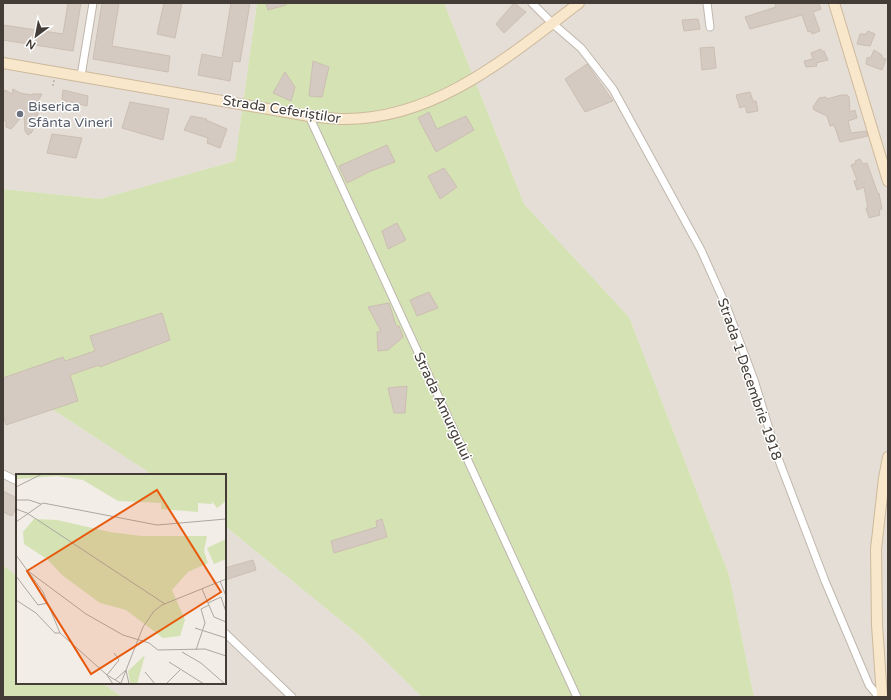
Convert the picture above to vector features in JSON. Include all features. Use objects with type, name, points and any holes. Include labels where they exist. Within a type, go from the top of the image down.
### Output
[{"type":"street","points":[[81,76],[92,3]]},
{"type":"street","name":"Strada 1 Decembrie 1918","points":[[532,3],[552,23],[581,48],[613,89],[701,250],[727,308],[746,359],[778,458],[825,581],[869,685],[881,697]]},
{"type":"street","name":"Strada Ceferiștilor","points":[[3,63],[309,116],[331,119],[356,118],[389,114],[417,106],[452,91],[490,69],[580,3]]},
{"type":"street","points":[[708,3],[710,27]]},
{"type":"street","points":[[834,3],[888,181]]},
{"type":"street","name":"Strada Amurgului","points":[[309,116],[577,697]]},
{"type":"street","points":[[881,697],[877,625],[876,549],[884,478],[888,457]]},
{"type":"street","points":[[3,474],[16,480]]},
{"type":"street","points":[[226,634],[292,697]]},
{"type":"shaded area","points":[[3,3],[257,3],[235,161],[100,199],[3,189]]},
{"type":"shaded area","points":[[444,3],[888,3],[888,697],[754,697],[729,575],[629,317],[524,204]]},
{"type":"shaded area","points":[[3,377],[151,474],[16,474],[16,575],[3,565]]},
{"type":"shaded area","points":[[226,527],[360,636],[422,697],[122,697],[103,684],[226,684]]},
{"type":"green space","points":[[257,3],[444,3],[524,204],[629,317],[729,575],[754,697],[422,697],[360,636],[226,527],[226,474],[151,474],[3,377],[3,189],[100,199],[235,161]]},
{"type":"green space","points":[[3,565],[16,575],[16,684],[103,684],[122,697],[3,697]]},
{"type":"building","points":[[68,3],[81,3],[73,51],[3,40],[3,25],[63,34]]},
{"type":"building","points":[[102,3],[119,3],[112,46],[170,56],[168,72],[93,59]]},
{"type":"building","points":[[164,3],[182,3],[175,38],[157,34]]},
{"type":"building","points":[[231,3],[250,3],[240,62],[233,61],[230,81],[198,75],[202,54],[222,58]]},
{"type":"building","points":[[266,3],[286,3],[286,5],[268,10]]},
{"type":"building","points":[[514,3],[526,12],[504,33],[496,24]]},
{"type":"building","points":[[775,3],[819,3],[821,9],[813,12],[820,31],[812,34],[810,31],[808,32],[802,15],[750,29],[745,17],[776,7]]},
{"type":"building","points":[[698,19],[700,29],[684,31],[682,20]]},
{"type":"building","points":[[868,31],[875,34],[870,46],[857,44],[860,34],[866,34]]},
{"type":"building","points":[[714,47],[716,68],[702,70],[700,48]]},
{"type":"building","points":[[821,49],[821,51],[824,51],[828,60],[816,63],[817,66],[806,67],[804,61],[813,59],[811,53]]},
{"type":"building","points":[[874,50],[882,55],[882,58],[886,59],[882,70],[866,64],[867,58],[871,57]]},
{"type":"building","points":[[313,61],[329,67],[322,97],[309,96]]},
{"type":"building","points":[[587,64],[613,101],[585,112],[565,79]]},
{"type":"building","points":[[285,72],[295,87],[291,101],[273,93]]},
{"type":"building","name":"Biserica Sfânta Vineri","points":[[13,89],[20,93],[31,95],[42,94],[38,101],[39,111],[37,117],[39,120],[34,125],[32,132],[28,135],[25,131],[24,114],[11,129],[6,127],[6,121],[3,120],[3,94],[5,90],[12,94]]},
{"type":"building","points":[[63,90],[88,96],[87,106],[62,100]]},
{"type":"building","points":[[750,92],[753,101],[756,101],[758,111],[747,113],[745,106],[740,108],[736,95]]},
{"type":"building","points":[[847,95],[849,97],[850,112],[855,110],[857,118],[848,121],[851,133],[866,131],[868,136],[840,142],[834,125],[830,126],[827,116],[814,110],[813,107],[819,98],[826,97],[827,99]]},
{"type":"building","points":[[130,102],[169,109],[163,140],[122,128]]},
{"type":"building","points":[[429,112],[437,129],[466,116],[474,130],[436,152],[418,118]]},
{"type":"building","points":[[191,116],[207,119],[206,120],[227,129],[220,148],[207,143],[208,138],[184,130]]},
{"type":"building","points":[[52,134],[82,138],[76,158],[47,153]]},
{"type":"building","points":[[387,145],[395,162],[371,171],[347,183],[339,166]]},
{"type":"building","points":[[860,159],[863,164],[867,163],[878,194],[879,193],[882,209],[879,210],[880,215],[869,218],[866,208],[868,208],[864,187],[857,190],[854,181],[857,180],[851,165]]},
{"type":"building","points":[[444,168],[457,187],[440,199],[428,176]]},
{"type":"building","points":[[397,223],[406,240],[388,249],[382,231]]},
{"type":"building","points":[[429,292],[438,308],[417,316],[410,300]]},
{"type":"building","points":[[389,303],[396,326],[399,326],[403,337],[388,350],[378,351],[377,332],[381,331],[368,307]]},
{"type":"building","points":[[162,313],[170,340],[100,367],[99,365],[70,375],[78,401],[6,425],[3,415],[3,378],[63,357],[65,361],[95,351],[90,336]]},
{"type":"building","points":[[407,386],[405,413],[394,413],[388,388]]},
{"type":"building","points":[[3,491],[16,498],[16,508],[12,516],[3,512]]},
{"type":"building","points":[[382,519],[387,537],[334,553],[331,541],[377,527],[376,521]]},
{"type":"building","points":[[253,560],[256,570],[226,580],[226,568]]},
{"type":"place","name":"Biserica Sfânta Vineri","points":[[20,114]]}]
